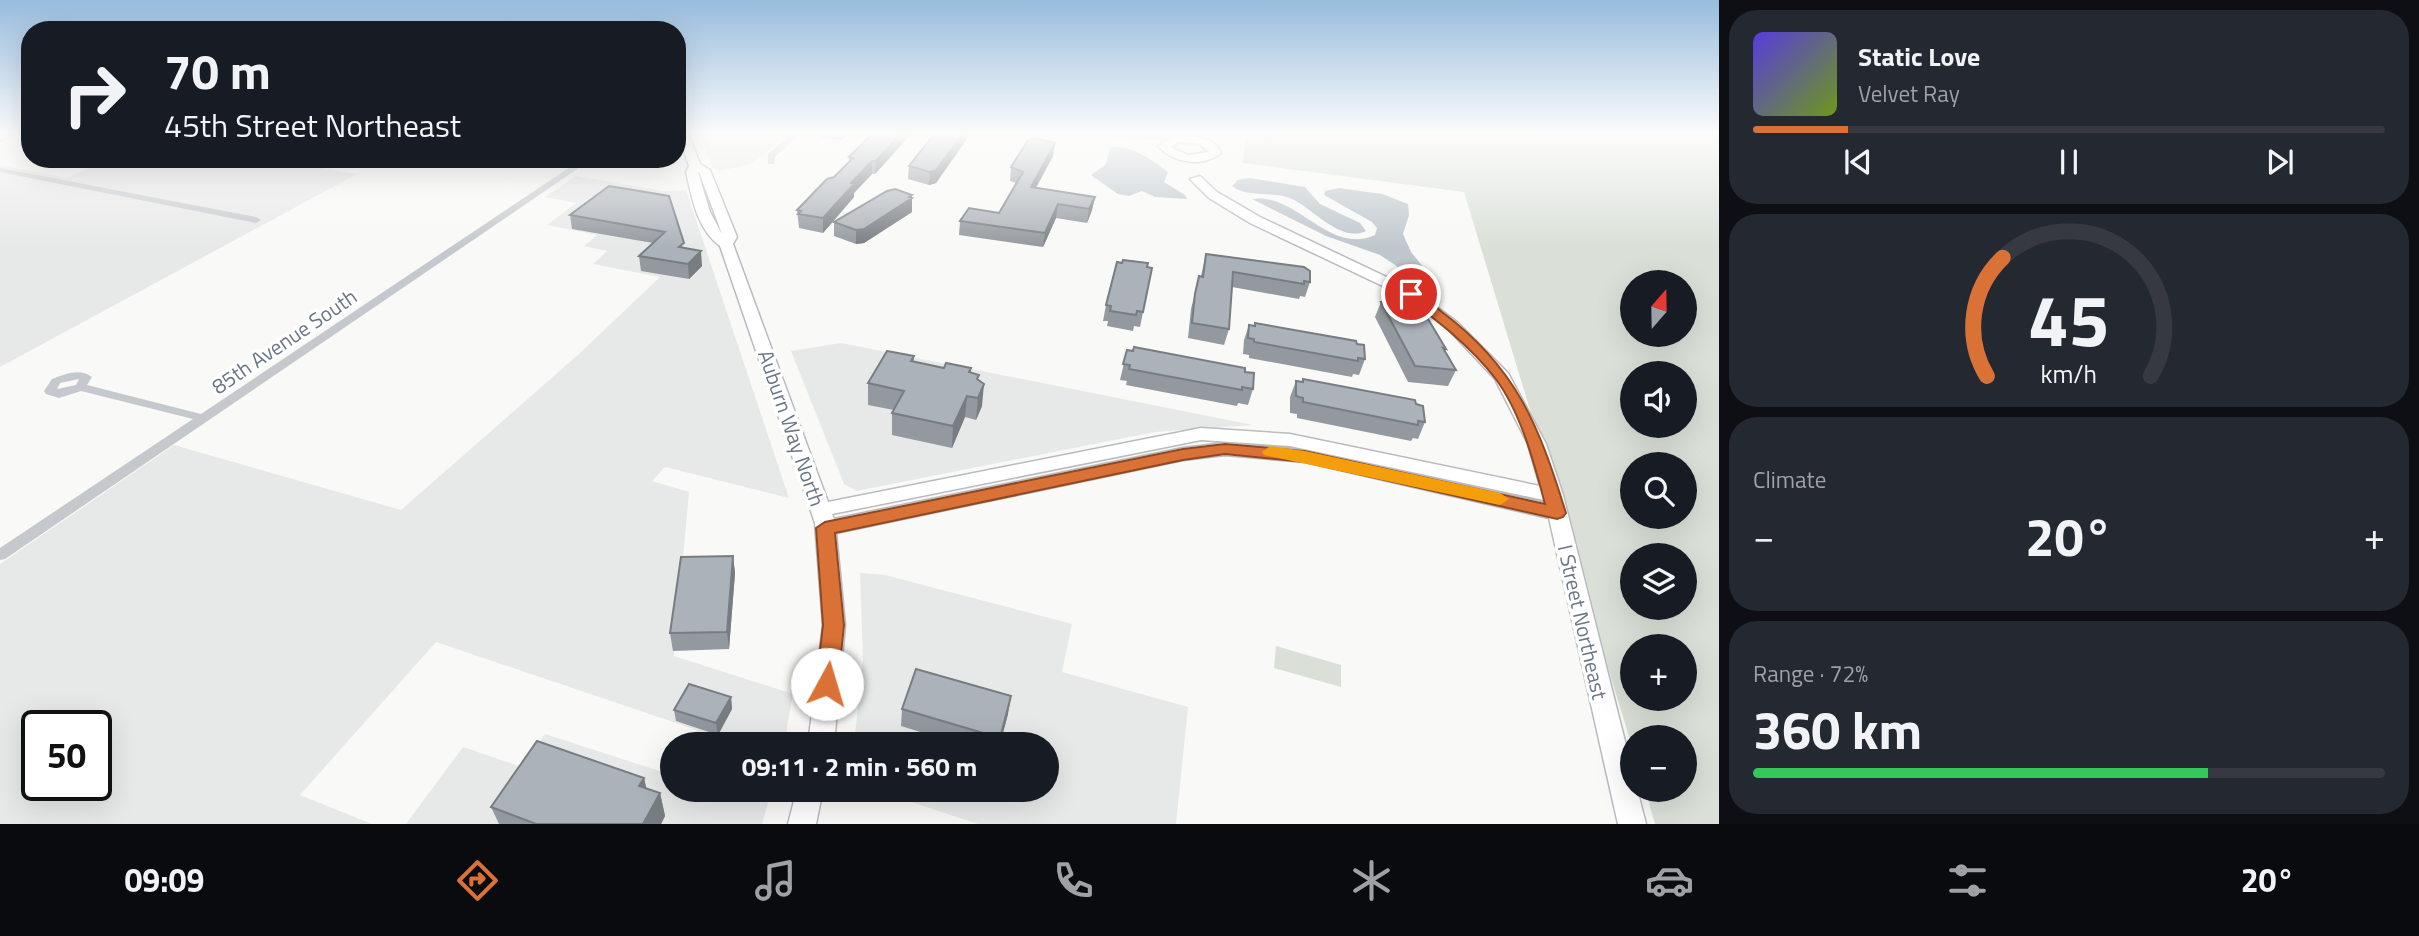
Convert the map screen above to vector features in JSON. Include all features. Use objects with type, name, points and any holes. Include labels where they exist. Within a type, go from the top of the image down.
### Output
[{"type":"street","points":[[7,171],[256,220]]},
{"type":"street","name":"85th Avenue South","points":[[0,555],[569,171]]},
{"type":"street","name":"Auburn Way North","points":[[692,171],[708,219],[717,222],[727,243],[823,519],[834,625],[822,732]]},
{"type":"street","name":"Auburn Way North","points":[[705,171],[730,237],[727,243]]},
{"type":"street","name":"I Street Northeast","points":[[1184,171],[1213,195],[1255,220],[1411,294],[1453,326],[1502,377],[1536,444],[1555,504],[1632,824]]},
{"type":"street","points":[[1194,171],[1196,179]]},
{"type":"street","points":[[80,387],[203,418]]},
{"type":"street","points":[[823,519],[1183,454],[1225,449],[1305,456],[1555,504]]},
{"type":"street","points":[[802,824],[807,802]]},
{"type":"shaded area","points":[[0,171],[33,171],[66,178],[81,171],[342,171],[357,174],[0,367]]},
{"type":"shaded area","points":[[1096,171],[1167,171],[1164,182],[1187,199],[1155,197],[1142,191],[1129,196],[1118,194],[1091,175]]},
{"type":"shaded area","points":[[1307,171],[1719,171],[1719,824],[1655,824],[1649,802],[1697,802],[1697,725],[1625,725],[1621,711],[1697,711],[1697,634],[1620,634],[1620,707],[1464,192]]},
{"type":"shaded area","points":[[576,176],[664,191],[686,190],[789,498],[665,467],[652,481],[689,492],[674,656],[793,694],[786,732],[696,732],[697,730],[436,642],[300,795],[372,824],[0,824],[0,564],[174,445],[401,510],[580,353],[660,277],[593,264],[607,251],[584,246],[597,235],[547,225],[576,203],[545,197]]},
{"type":"shaded area","points":[[1250,178],[1305,187],[1320,204],[1360,223],[1366,231],[1356,233],[1337,229],[1292,199],[1245,192],[1232,186],[1238,180]]},
{"type":"shaded area","points":[[1339,188],[1382,194],[1408,204],[1409,215],[1403,234],[1411,252],[1428,273],[1404,271],[1380,255],[1326,236],[1252,199],[1268,199],[1284,205],[1343,237],[1358,239],[1375,235],[1377,228],[1372,222],[1324,195],[1325,191]]},
{"type":"shaded area","points":[[841,343],[1253,425],[1155,432],[857,491],[844,484],[791,351]]},
{"type":"shaded area","points":[[860,573],[885,575],[1072,624],[1062,672],[1188,707],[1176,824],[978,824],[911,802],[1059,802],[1059,732],[855,732],[863,659]]},
{"type":"shaded area","points":[[1276,646],[1341,665],[1341,687],[1274,668]]},
{"type":"shaded area","points":[[545,734],[660,771],[660,802],[768,802],[762,824],[406,824],[463,747],[522,767]]},
{"type":"building","points":[[840,171],[862,171],[823,218],[798,214],[801,211],[797,210],[827,179]]},
{"type":"building","points":[[1039,171],[1031,187],[1095,197],[1089,209],[1058,204],[1045,233],[960,221],[969,208],[999,213],[1023,172]]},
{"type":"building","points":[[609,186],[669,196],[684,243],[679,247],[701,251],[688,264],[639,256],[665,232],[570,215]]},
{"type":"building","points":[[895,189],[912,195],[909,197],[912,198],[864,229],[856,230],[834,222],[887,191]]},
{"type":"building","points":[[1206,254],[1304,267],[1310,271],[1310,282],[1304,281],[1304,284],[1233,272],[1229,329],[1192,323],[1195,294],[1199,276],[1203,277]]},
{"type":"building","points":[[1123,260],[1148,263],[1147,267],[1152,268],[1143,312],[1137,311],[1136,315],[1110,311],[1111,306],[1106,305],[1117,262],[1122,263]]},
{"type":"building","points":[[1381,302],[1419,304],[1456,370],[1415,366]]},
{"type":"building","points":[[1255,323],[1356,341],[1357,344],[1364,345],[1365,359],[1358,358],[1358,361],[1254,342],[1254,339],[1248,338],[1249,325],[1255,326]]},
{"type":"building","points":[[1134,347],[1245,368],[1245,372],[1254,373],[1253,389],[1242,387],[1242,390],[1129,369],[1130,365],[1123,364],[1127,350],[1133,351]]},
{"type":"building","points":[[887,351],[914,356],[911,361],[944,368],[946,363],[971,368],[969,372],[979,375],[977,379],[984,384],[978,398],[967,396],[953,426],[892,413],[904,391],[868,383]]},
{"type":"building","points":[[1303,379],[1415,400],[1416,404],[1423,406],[1425,422],[1418,421],[1418,425],[1303,402],[1303,398],[1296,396],[1296,381],[1303,382]]},
{"type":"building","points":[[733,556],[727,632],[670,633],[681,557]]},
{"type":"building","points":[[916,669],[1011,696],[1002,732],[980,732],[902,709]]},
{"type":"building","points":[[689,684],[731,697],[716,723],[674,710]]},
{"type":"building","points":[[537,741],[644,778],[639,786],[660,793],[643,824],[536,824],[491,807]]},
{"type":"slow traffic","points":[[1270,452],[1305,456],[1500,499]]},
{"type":"route","points":[[827,684],[834,625],[825,528],[1183,454],[1225,449],[1305,456],[1557,513],[1536,444],[1502,377],[1453,326],[1411,294]]}]
